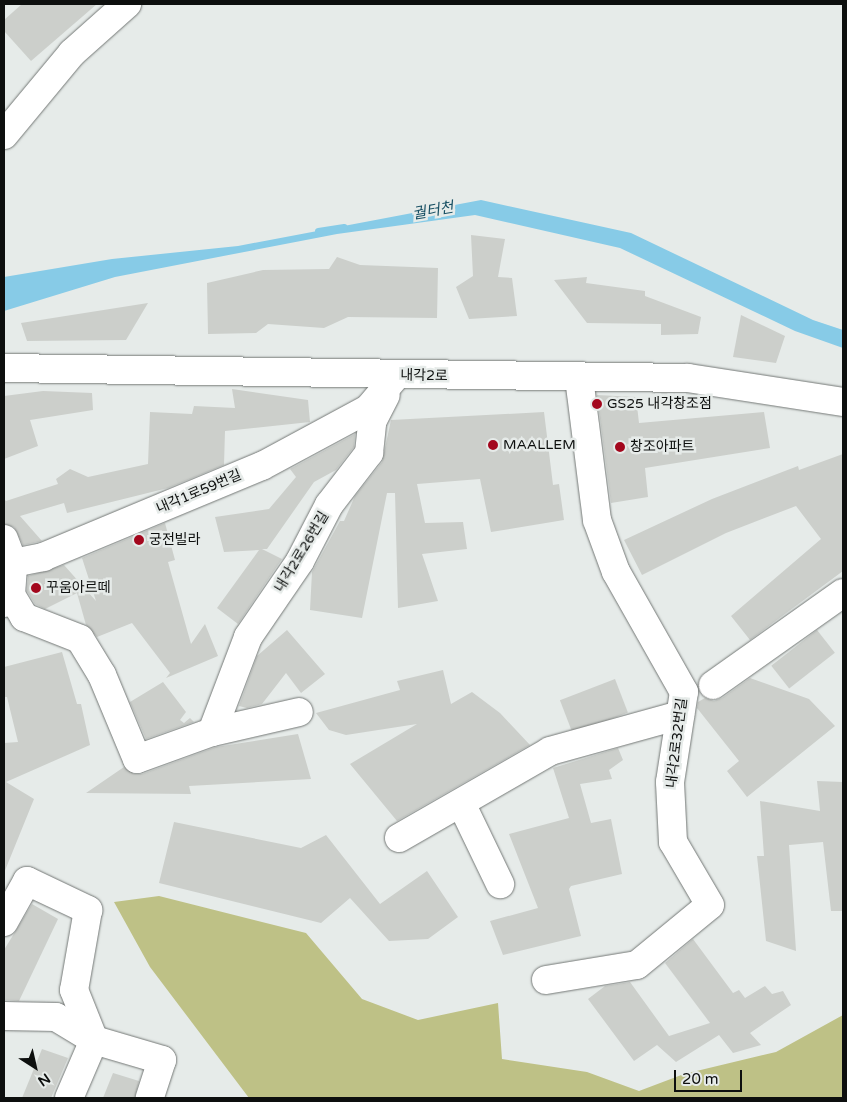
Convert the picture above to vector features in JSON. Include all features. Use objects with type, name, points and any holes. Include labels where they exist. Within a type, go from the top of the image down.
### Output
[{"type":"street","points":[[4,135],[72,53],[128,4]]},
{"type":"street","name":"내각2로","points":[[4,368],[396,376],[688,378],[843,402]]},
{"type":"street","name":"내각1로59번길","points":[[299,712],[212,732],[137,759],[102,675],[80,639],[24,617],[7,599],[8,551],[44,557],[262,466],[368,409],[396,376]]},
{"type":"street","name":"내각2로26번길","points":[[212,732],[248,637],[300,561],[329,506],[370,453],[372,422],[396,376]]},
{"type":"street","name":"내각2로32번길","points":[[546,980],[637,965],[710,905],[673,842],[670,782],[684,692],[616,572],[597,520],[579,378]]},
{"type":"street","points":[[713,684],[843,593]]},
{"type":"street","points":[[399,838],[462,805],[550,752],[680,715]]},
{"type":"street","points":[[462,805],[500,884]]},
{"type":"street","points":[[4,922],[27,881],[88,910],[74,990],[94,1040],[69,1098]]},
{"type":"street","points":[[4,1016],[56,1017],[94,1040],[162,1060],[150,1098]]},
{"type":"green space","points":[[159,896],[306,933],[362,999],[418,1020],[498,1003],[502,1059],[587,1072],[639,1091],[684,1074],[776,1052],[843,1015],[843,1098],[249,1098],[150,967],[114,902]]},
{"type":"water","points":[[481,200],[631,233],[813,320],[843,330],[843,348],[795,331],[620,248],[475,215],[337,234],[115,277],[4,311],[4,277],[112,259],[238,246]]},
{"type":"building","points":[[22,4],[97,4],[31,61],[4,31],[4,20]]},
{"type":"building","points":[[471,235],[505,239],[498,277],[512,278],[517,316],[469,319],[456,287],[473,276]]},
{"type":"building","points":[[337,257],[360,265],[438,268],[437,318],[348,317],[324,328],[268,324],[256,333],[208,334],[207,283],[263,270],[329,269]]},
{"type":"building","points":[[587,277],[586,283],[645,291],[645,296],[701,317],[698,334],[661,335],[661,324],[587,323],[554,280]]},
{"type":"building","points":[[148,303],[126,340],[27,341],[21,323]]},
{"type":"building","points":[[741,315],[785,336],[776,363],[733,357]]},
{"type":"building","points":[[232,389],[308,400],[310,422],[225,431],[224,465],[168,488],[67,513],[64,503],[20,516],[42,541],[23,545],[14,527],[4,524],[4,499],[6,501],[58,484],[56,479],[70,469],[88,477],[148,464],[150,412],[192,414],[194,406],[235,408]]},
{"type":"building","points":[[43,391],[92,393],[93,410],[30,420],[38,446],[4,459],[4,396]]},
{"type":"building","points":[[597,395],[636,397],[639,423],[764,412],[770,448],[645,468],[648,497],[611,503]]},
{"type":"building","points":[[544,412],[553,485],[559,484],[564,520],[491,532],[480,479],[417,484],[425,523],[463,522],[467,549],[422,554],[438,601],[398,608],[395,493],[387,493],[362,618],[310,610],[312,572],[340,521],[344,521],[355,496],[382,462],[391,420]]},
{"type":"building","points":[[355,434],[354,447],[336,470],[314,482],[267,549],[262,549],[282,559],[238,624],[217,608],[259,550],[224,552],[215,517],[269,509],[296,477],[290,469]]},
{"type":"building","points":[[843,454],[843,571],[750,640],[731,616],[821,539],[796,506],[726,533],[642,575],[624,540],[712,499],[798,466],[799,470]]},
{"type":"building","points":[[165,523],[175,560],[168,562],[191,644],[205,624],[218,656],[166,678],[170,673],[132,623],[97,637],[86,625],[77,593],[45,609],[35,604],[27,591],[28,576],[64,565],[96,601],[82,558]]},
{"type":"building","points":[[287,630],[325,674],[301,693],[286,673],[262,704],[247,708],[239,706],[257,656]]},
{"type":"building","points":[[817,630],[835,653],[789,689],[771,666]]},
{"type":"building","points":[[62,652],[77,704],[81,704],[90,745],[6,782],[34,799],[4,873],[4,743],[18,742],[7,697],[4,697],[4,667]]},
{"type":"building","points":[[443,670],[451,704],[472,692],[500,713],[530,745],[397,821],[350,764],[417,724],[346,735],[329,730],[316,713],[400,690],[397,681]]},
{"type":"building","points":[[750,678],[809,699],[835,726],[747,797],[727,771],[739,761],[697,708],[698,702],[705,698],[714,701],[722,698]]},
{"type":"building","points":[[615,679],[628,713],[573,734],[560,700]]},
{"type":"building","points":[[163,682],[186,712],[180,720],[184,723],[190,718],[194,722],[146,739],[130,702]]},
{"type":"building","points":[[298,734],[311,779],[189,786],[191,794],[86,793],[124,767],[134,774],[142,774],[216,747]]},
{"type":"building","points":[[618,748],[623,760],[609,770],[612,779],[580,784],[591,823],[611,819],[622,874],[571,886],[569,889],[581,936],[503,955],[490,921],[538,908],[509,834],[569,818],[553,768]]},
{"type":"building","points":[[817,781],[843,782],[843,911],[831,911],[823,842],[789,845],[796,951],[766,941],[757,856],[764,856],[760,801],[820,811]]},
{"type":"building","points":[[174,822],[301,848],[326,835],[380,904],[427,871],[458,917],[428,939],[389,941],[350,898],[321,923],[159,883]]},
{"type":"building","points":[[32,904],[58,919],[19,1001],[4,1000],[4,950]]},
{"type":"building","points":[[693,939],[733,993],[739,990],[745,998],[765,986],[772,994],[783,991],[791,1005],[750,1033],[761,1045],[733,1053],[719,1035],[676,1062],[657,1045],[634,1061],[588,999],[605,986],[630,982],[669,1036],[710,1023],[665,963]]},
{"type":"building","points":[[42,1049],[68,1058],[51,1098],[22,1098]]},
{"type":"building","points":[[113,1073],[139,1081],[135,1098],[103,1098]]},
{"type":"waterway","name":"궐터천","points":[[318,231],[344,227]]},
{"type":"place","name":"GS25 내각창조점","points":[[597,404]]},
{"type":"place","name":"MAALLEM","points":[[493,445]]},
{"type":"place","name":"창조아파트","points":[[620,447]]},
{"type":"place","name":"궁전빌라","points":[[139,540]]},
{"type":"place","name":"꾸움아르떼","points":[[36,588]]}]
